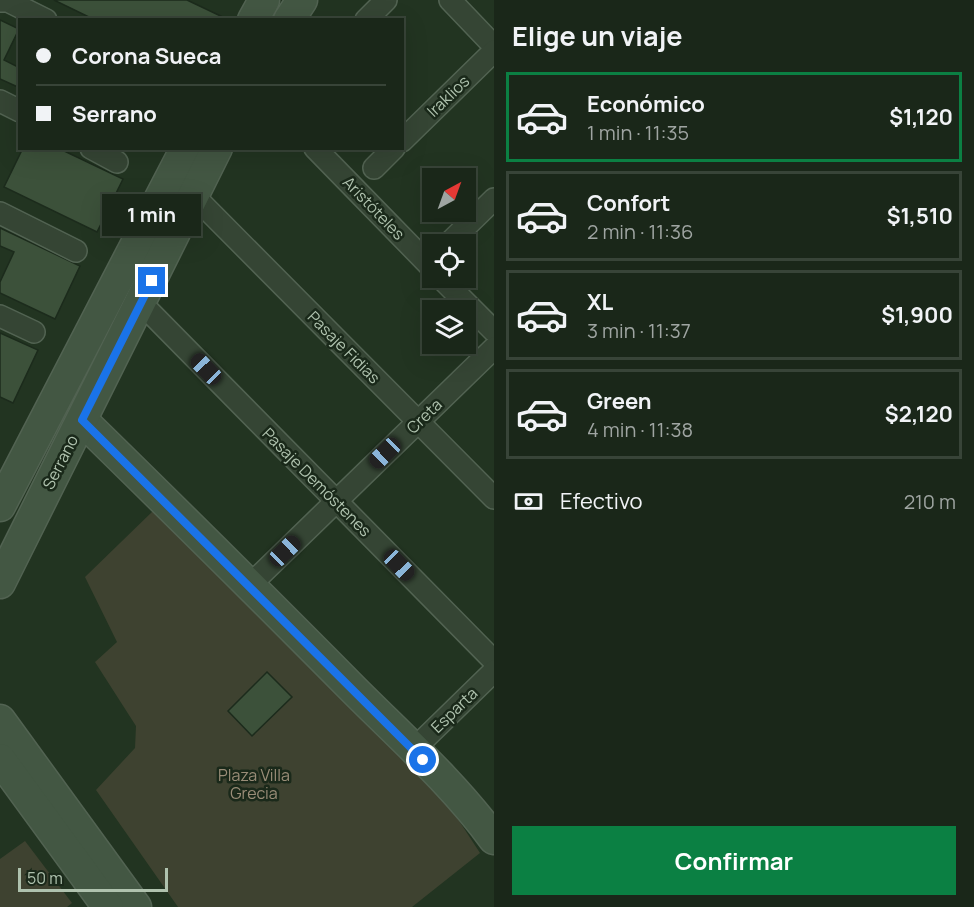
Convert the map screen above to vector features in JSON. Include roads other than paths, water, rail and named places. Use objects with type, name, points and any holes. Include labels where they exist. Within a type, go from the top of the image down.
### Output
[{"type":"main road","points":[[255,18],[264,0]]},
{"type":"main road","points":[[290,18],[302,0]]},
{"type":"main road","name":"Serrano","points":[[0,506],[185,150]]},
{"type":"main road","name":"Serrano","points":[[0,583],[216,150]]},
{"type":"main road","points":[[82,420],[250,585],[456,793],[494,839]]},
{"type":"main road","points":[[0,720],[136,907]]},
{"type":"main road","points":[[0,759],[108,907]]},
{"type":"street","points":[[368,18],[386,0]]},
{"type":"street","points":[[450,0],[494,46]]},
{"type":"street","points":[[0,1],[8,1],[42,18]]},
{"type":"street","name":"Iraklios","points":[[404,139],[494,51]]},
{"type":"street","points":[[0,101],[18,110]]},
{"type":"street","points":[[96,150],[117,162]]},
{"type":"street","name":"Aristóteles","points":[[317,150],[422,256]]},
{"type":"street","points":[[374,168],[392,150]]},
{"type":"street","name":"Pasaje Fidias","points":[[194,196],[494,498]]},
{"type":"street","points":[[458,234],[494,199]]},
{"type":"street","points":[[0,213],[76,251]]},
{"type":"street","name":"Aristóteles","points":[[453,288],[494,331]]},
{"type":"street","name":"Pasaje Demóstenes","points":[[141,303],[494,661]]},
{"type":"street","points":[[0,316],[34,332]]},
{"type":"street","name":"Creta","points":[[250,585],[494,348]]},
{"type":"street","name":"Esparta","points":[[413,750],[494,671]]},
{"type":"park label","name":"Plaza Villa Grecia","points":[[254,784]]}]
